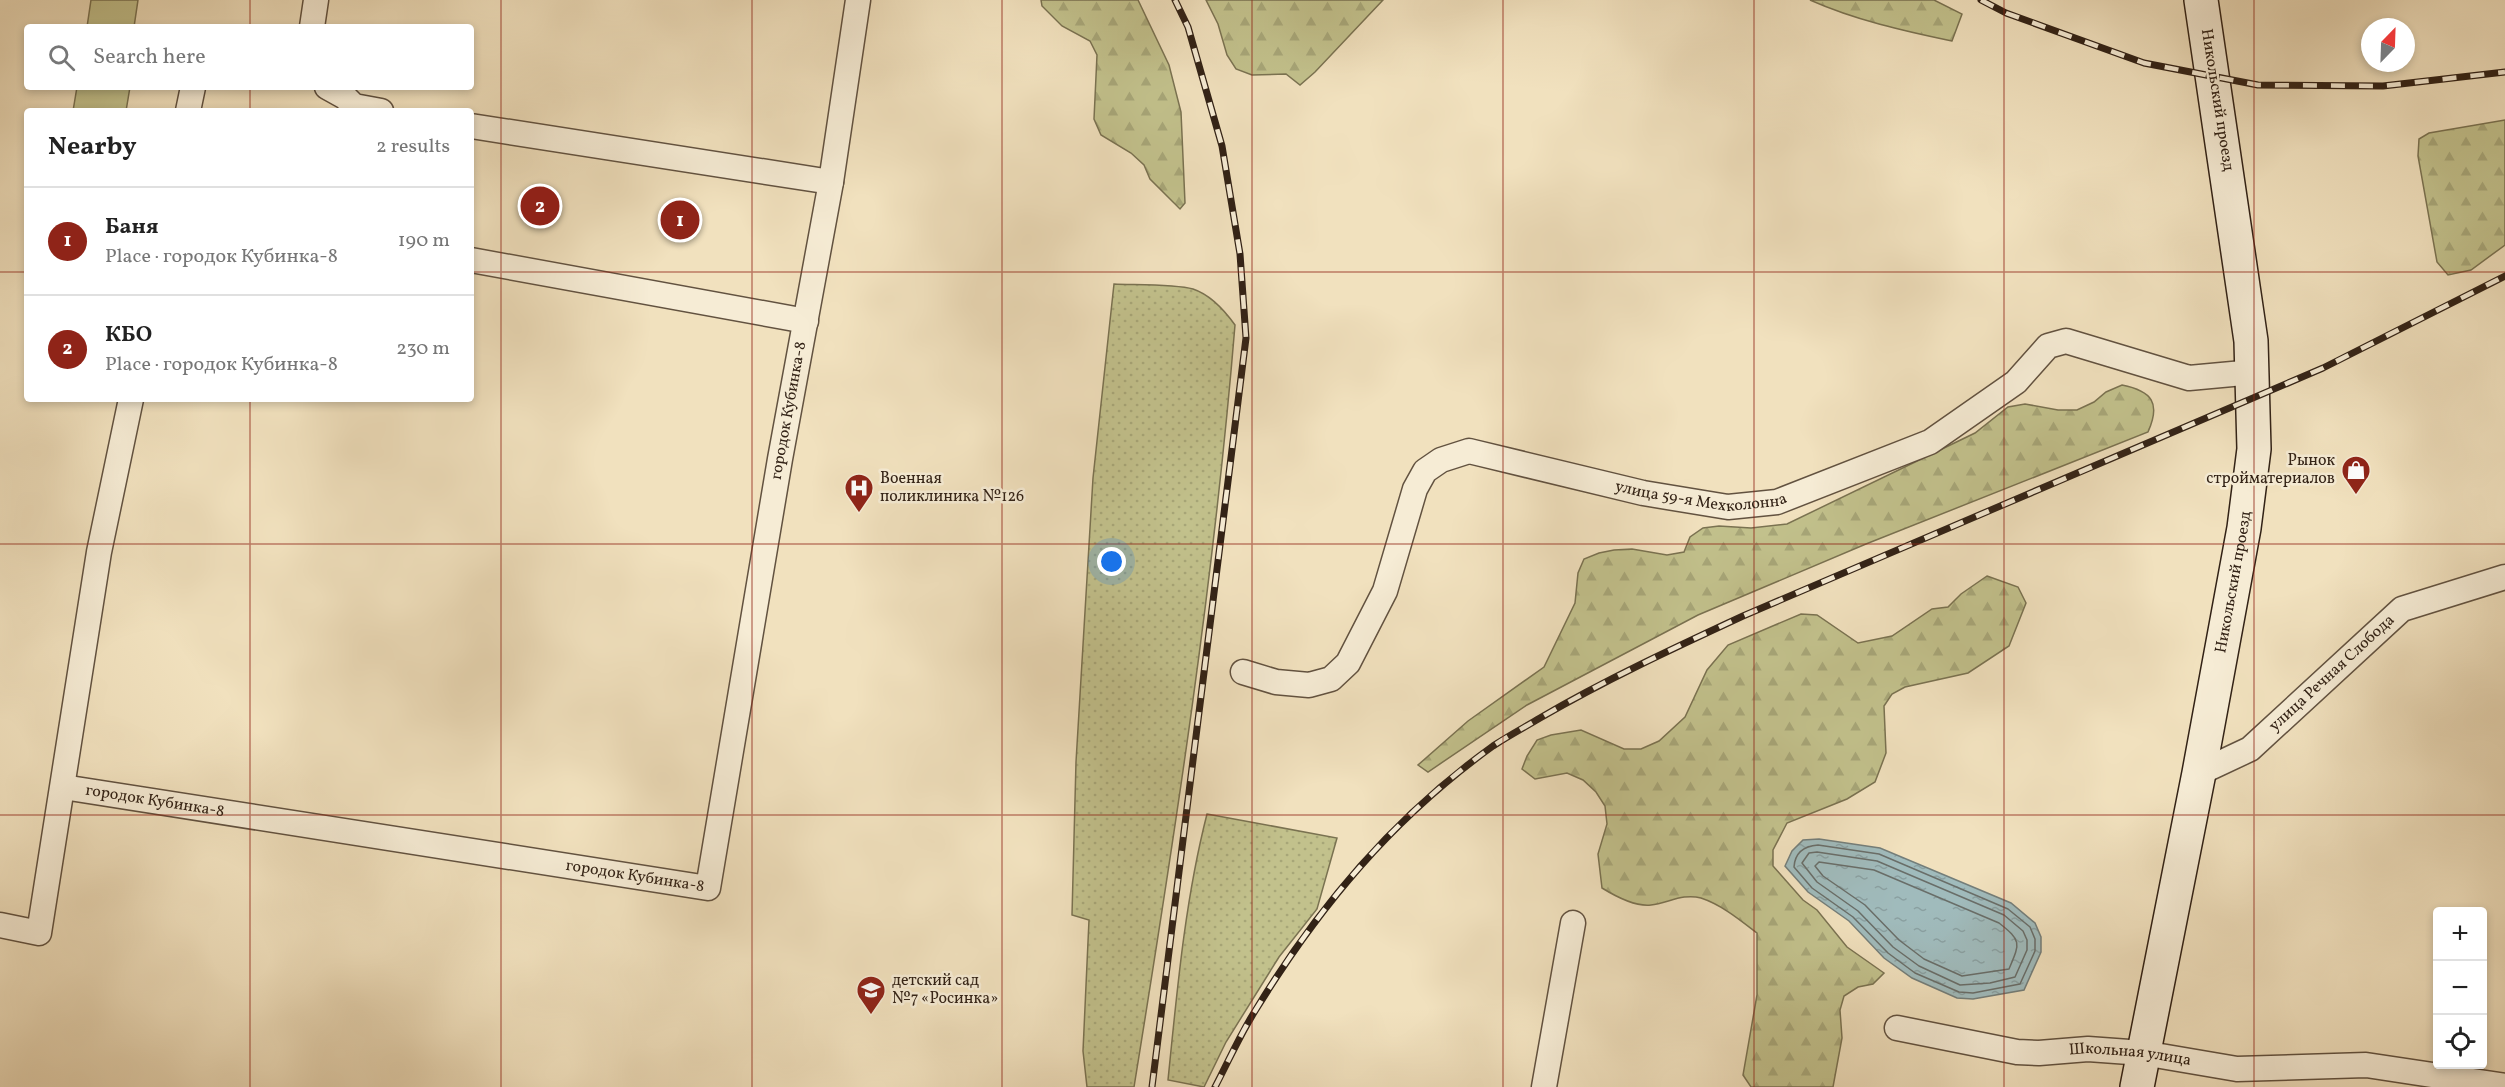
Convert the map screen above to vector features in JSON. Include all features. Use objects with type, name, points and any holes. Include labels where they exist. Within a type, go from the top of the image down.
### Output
[{"type":"main road","name":"Никольский проезд","points":[[2137,1087],[2199,773],[2244,528],[2254,449],[2254,372],[2201,0]]},
{"type":"street","points":[[312,24],[316,0]]},
{"type":"street","name":"городок Кубинка-8","points":[[63,787],[708,888],[780,459],[831,182],[858,0]]},
{"type":"street","points":[[189,108],[192,90]]},
{"type":"street","points":[[332,90],[345,97],[354,106],[365,108]]},
{"type":"street","points":[[474,126],[831,182]]},
{"type":"street","name":"городок Кубинка-8","points":[[474,261],[806,321]]},
{"type":"street","name":"улица 59-я Мехколонна","points":[[1243,672],[1276,682],[1309,685],[1331,679],[1348,663],[1385,591],[1415,489],[1425,471],[1441,460],[1469,451],[1644,494],[1728,507],[1778,502],[1930,442],[2016,382],[2048,346],[2066,341],[2189,378],[2254,372]]},
{"type":"street","name":"городок Кубинка-8","points":[[0,926],[39,933],[99,552],[130,402]]},
{"type":"street","name":"улица Речная Слобода","points":[[2199,773],[2250,749],[2403,609],[2505,577]]},
{"type":"street","points":[[1544,1087],[1573,923]]},
{"type":"street","name":"Школьная улица","points":[[1898,1028],[2017,1052],[2039,1053],[2088,1049],[2143,1053],[2237,1069],[2366,1065],[2505,1086]]},
{"type":"green space","points":[[91,0],[138,0],[134,24],[87,24]]},
{"type":"green space","points":[[1041,0],[1138,0],[1169,65],[1181,112],[1185,203],[1180,209],[1150,179],[1144,165],[1131,153],[1101,135],[1094,119],[1097,55],[1090,41],[1062,26],[1042,6]]},
{"type":"green space","points":[[1206,0],[1383,0],[1300,85],[1286,74],[1252,75],[1236,69],[1227,55],[1218,24]]},
{"type":"green space","points":[[1810,0],[1934,0],[1962,14],[1952,41],[1862,19]]},
{"type":"green space","points":[[76,90],[130,90],[126,108],[74,108]]},
{"type":"green space","points":[[2505,120],[2505,245],[2471,270],[2448,275],[2437,262],[2418,156],[2419,139],[2429,133]]},
{"type":"green space","points":[[1114,284],[1165,285],[1193,289],[1212,299],[1235,325],[1205,612],[1134,1087],[1087,1087],[1083,1051],[1089,920],[1072,915],[1076,762],[1093,478]]},
{"type":"green space","points":[[2122,385],[2141,391],[2151,400],[2154,413],[2148,432],[1866,544],[1698,615],[1527,705],[1428,772],[1418,765],[1468,721],[1544,667],[1575,603],[1578,573],[1584,559],[1614,550],[1632,549],[1667,555],[1684,552],[1690,537],[1703,528],[1719,526],[1751,528],[1787,524],[1975,433],[2008,407],[2025,404],[2058,410],[2077,410]]},
{"type":"green space","points":[[1987,576],[2018,587],[2026,603],[2009,646],[1968,673],[1905,687],[1892,694],[1884,706],[1886,753],[1875,782],[1847,799],[1787,823],[1773,850],[1773,866],[1803,900],[1817,910],[1847,947],[1884,973],[1873,984],[1858,987],[1844,996],[1840,1010],[1842,1038],[1833,1087],[1751,1087],[1743,1075],[1757,995],[1757,933],[1723,909],[1701,898],[1682,897],[1645,905],[1625,900],[1602,888],[1598,854],[1607,824],[1605,806],[1596,792],[1583,780],[1567,773],[1535,779],[1522,769],[1527,756],[1537,740],[1581,730],[1624,749],[1641,749],[1659,741],[1685,717],[1707,670],[1728,645],[1801,614],[1817,615],[1858,643],[1892,636],[1932,609],[1948,607],[1961,594]]},
{"type":"green space","points":[[1207,814],[1337,838],[1317,909],[1279,957],[1226,1042],[1204,1087],[1168,1080],[1187,912]]},
{"type":"water","points":[[1819,839],[1880,848],[2011,903],[2035,923],[2041,937],[2041,952],[2024,990],[1973,999],[1957,998],[1912,978],[1884,958],[1849,921],[1808,892],[1785,866],[1792,851],[1803,840]]},
{"type":"railway","points":[[1152,1087],[1246,338],[1240,254],[1222,146],[1188,27],[1175,0]]},
{"type":"railway","points":[[1981,0],[2006,13],[2144,63],[2258,85],[2383,86],[2505,72]]},
{"type":"railway","points":[[1215,1087],[1239,1039],[1279,972],[1332,900],[1360,866],[1423,803],[1499,742],[1615,677],[1743,616],[2323,368],[2505,276]]},
{"type":"place","name":"КБО","points":[[540,206]]},
{"type":"place","name":"Баня","points":[[680,220]]},
{"type":"place","name":"Рынок стройматериалов","points":[[2356,496]]},
{"type":"place","name":"Военная поликлиника №126","points":[[859,514]]},
{"type":"place","name":"детский сад №7 «Росинка»","points":[[871,1016]]}]
